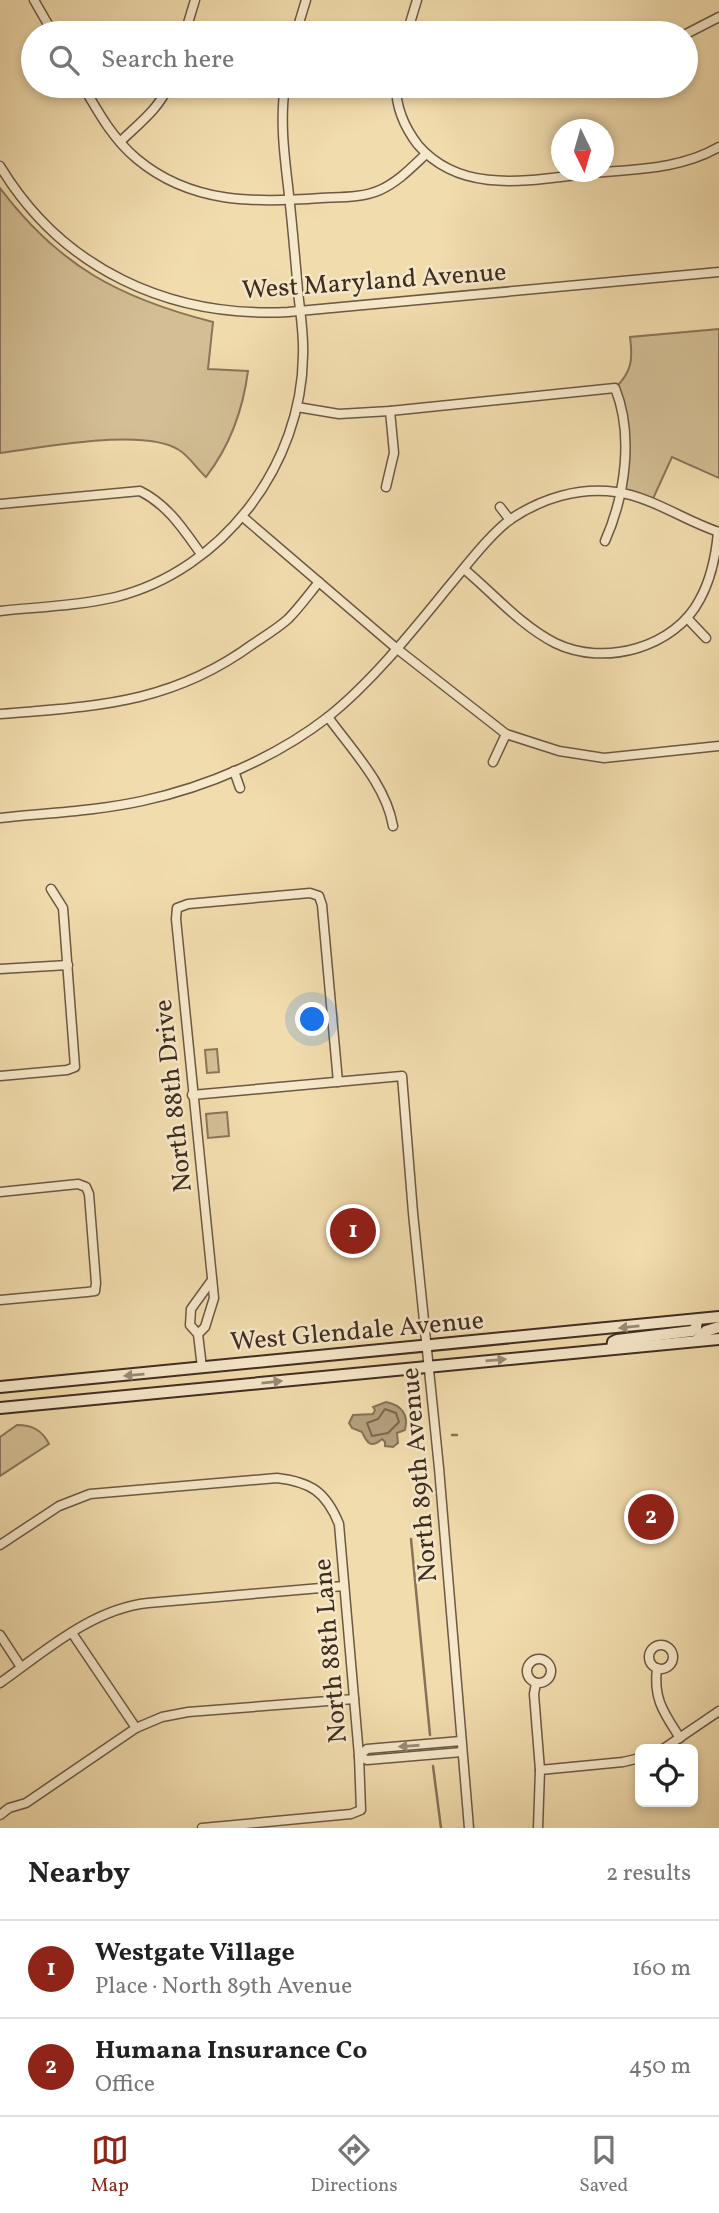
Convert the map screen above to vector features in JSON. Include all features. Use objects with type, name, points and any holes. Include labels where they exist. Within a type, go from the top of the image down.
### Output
[{"type":"main road","name":"West Glendale Avenue","points":[[0,1387],[719,1317]]},
{"type":"main road","points":[[612,1349],[613,1342],[617,1340],[692,1331],[696,1328],[697,1320]]},
{"type":"main road","points":[[696,1341],[706,1331],[719,1327]]},
{"type":"main road","name":"West Glendale Avenue","points":[[0,1408],[719,1339]]},
{"type":"main road","points":[[202,1368],[204,1388]]},
{"type":"street","points":[[34,0],[46,21]]},
{"type":"street","points":[[189,21],[195,0]]},
{"type":"street","points":[[300,21],[306,0]]},
{"type":"street","points":[[411,21],[417,0]]},
{"type":"street","points":[[698,28],[719,17]]},
{"type":"street","points":[[90,98],[103,121],[120,142],[161,175],[195,192],[242,201],[361,195],[379,191],[426,154]]},
{"type":"street","points":[[120,142],[162,98]]},
{"type":"street","points":[[0,611],[116,597],[142,588],[201,554],[243,517],[271,476],[297,407],[303,355],[282,138],[284,98]]},
{"type":"street","points":[[398,98],[400,112],[410,134],[426,154],[455,173],[479,180],[509,181],[675,164],[695,159],[719,148]]},
{"type":"street","name":"West Maryland Avenue","points":[[0,166],[23,201],[60,239],[91,262],[136,287],[175,301],[215,310],[257,313],[300,311],[719,272]]},
{"type":"street","points":[[297,407],[340,414],[615,388],[622,407],[626,444],[619,492],[605,541]]},
{"type":"street","points":[[386,488],[394,453],[390,411]]},
{"type":"street","points":[[0,818],[140,802],[184,790],[234,771],[282,746],[328,717],[365,682],[464,569],[510,520],[549,499],[588,490],[619,492],[719,532],[709,577],[700,600],[687,618],[665,636],[632,650],[612,654],[592,653],[558,644],[538,633],[464,569]]},
{"type":"street","points":[[0,504],[140,491],[157,499],[201,554]]},
{"type":"street","points":[[500,507],[510,520]]},
{"type":"street","points":[[243,517],[396,648],[506,734],[559,751],[604,758],[719,746]]},
{"type":"street","points":[[0,714],[100,705],[146,697],[189,681],[232,659],[287,620],[319,582]]},
{"type":"street","points":[[687,618],[706,638]]},
{"type":"street","points":[[328,717],[384,795],[391,811],[393,826]]},
{"type":"street","points":[[493,761],[506,734]]},
{"type":"street","points":[[234,771],[240,788]]},
{"type":"street","points":[[0,1076],[68,1070],[75,1067],[63,908],[51,889]]},
{"type":"street","name":"North 88th Drive","points":[[198,1334],[205,1327],[214,1298],[192,1095],[177,908],[188,904],[310,892],[319,896],[338,1082]]},
{"type":"street","points":[[0,970],[68,965]]},
{"type":"street","name":"North 89th Avenue","points":[[338,1082],[402,1076],[412,1213],[442,1494],[469,1828]]},
{"type":"street","points":[[192,1095],[338,1082]]},
{"type":"street","points":[[0,1192],[78,1184],[86,1187],[89,1194],[95,1290],[0,1300]]},
{"type":"street","points":[[202,1368],[198,1334],[190,1325],[191,1309],[212,1280]]},
{"type":"street","points":[[191,1309],[207,1315]]},
{"type":"street","name":"North 88th Lane","points":[[0,1545],[59,1506],[90,1494],[277,1478],[295,1480],[321,1493],[332,1506],[339,1524],[359,1756],[361,1810],[351,1814],[202,1828]]},
{"type":"street","points":[[0,1683],[72,1633],[110,1611],[135,1604],[344,1586]]},
{"type":"street","points":[[72,1633],[136,1728]]},
{"type":"street","points":[[0,1635],[22,1667]]},
{"type":"street","points":[[657,1668],[657,1697],[680,1738]]},
{"type":"street","points":[[536,1683],[534,1694],[540,1770],[538,1828]]},
{"type":"street","points":[[0,1815],[9,1808],[26,1802],[136,1728],[162,1717],[188,1712],[354,1699]]},
{"type":"street","points":[[671,1744],[719,1711]]},
{"type":"street","points":[[461,1741],[367,1749],[359,1756],[367,1760],[462,1752]]},
{"type":"street","points":[[540,1770],[635,1759]]},
{"type":"shaded area","points":[[0,188],[45,238],[93,275],[148,302],[213,322],[208,369],[248,371],[243,400],[234,427],[222,453],[206,477],[179,450],[163,443],[142,440],[92,441],[0,453]]},
{"type":"shaded area","points":[[719,329],[719,478],[672,457],[651,503],[619,492],[626,444],[615,388],[630,365],[630,337]]},
{"type":"shaded area","points":[[217,1049],[219,1072],[207,1073],[205,1050]]},
{"type":"shaded area","points":[[227,1112],[229,1136],[208,1138],[206,1114]]},
{"type":"shaded area","points":[[17,1425],[36,1429],[49,1444],[0,1476],[0,1437]]},
{"type":"water","points":[[386,1402],[400,1408],[406,1419],[405,1430],[397,1433],[398,1443],[393,1447],[385,1446],[382,1439],[375,1444],[370,1443],[362,1432],[352,1428],[349,1423],[353,1415],[373,1414],[373,1407]]},
{"type":"waterway","points":[[452,1435],[457,1435]]},
{"type":"waterway","points":[[411,1539],[430,1735]]},
{"type":"waterway","points":[[433,1766],[441,1828]]},
{"type":"place","name":"Westgate Village","points":[[353,1231]]},
{"type":"place","name":"Humana Insurance Co","points":[[651,1517]]}]
